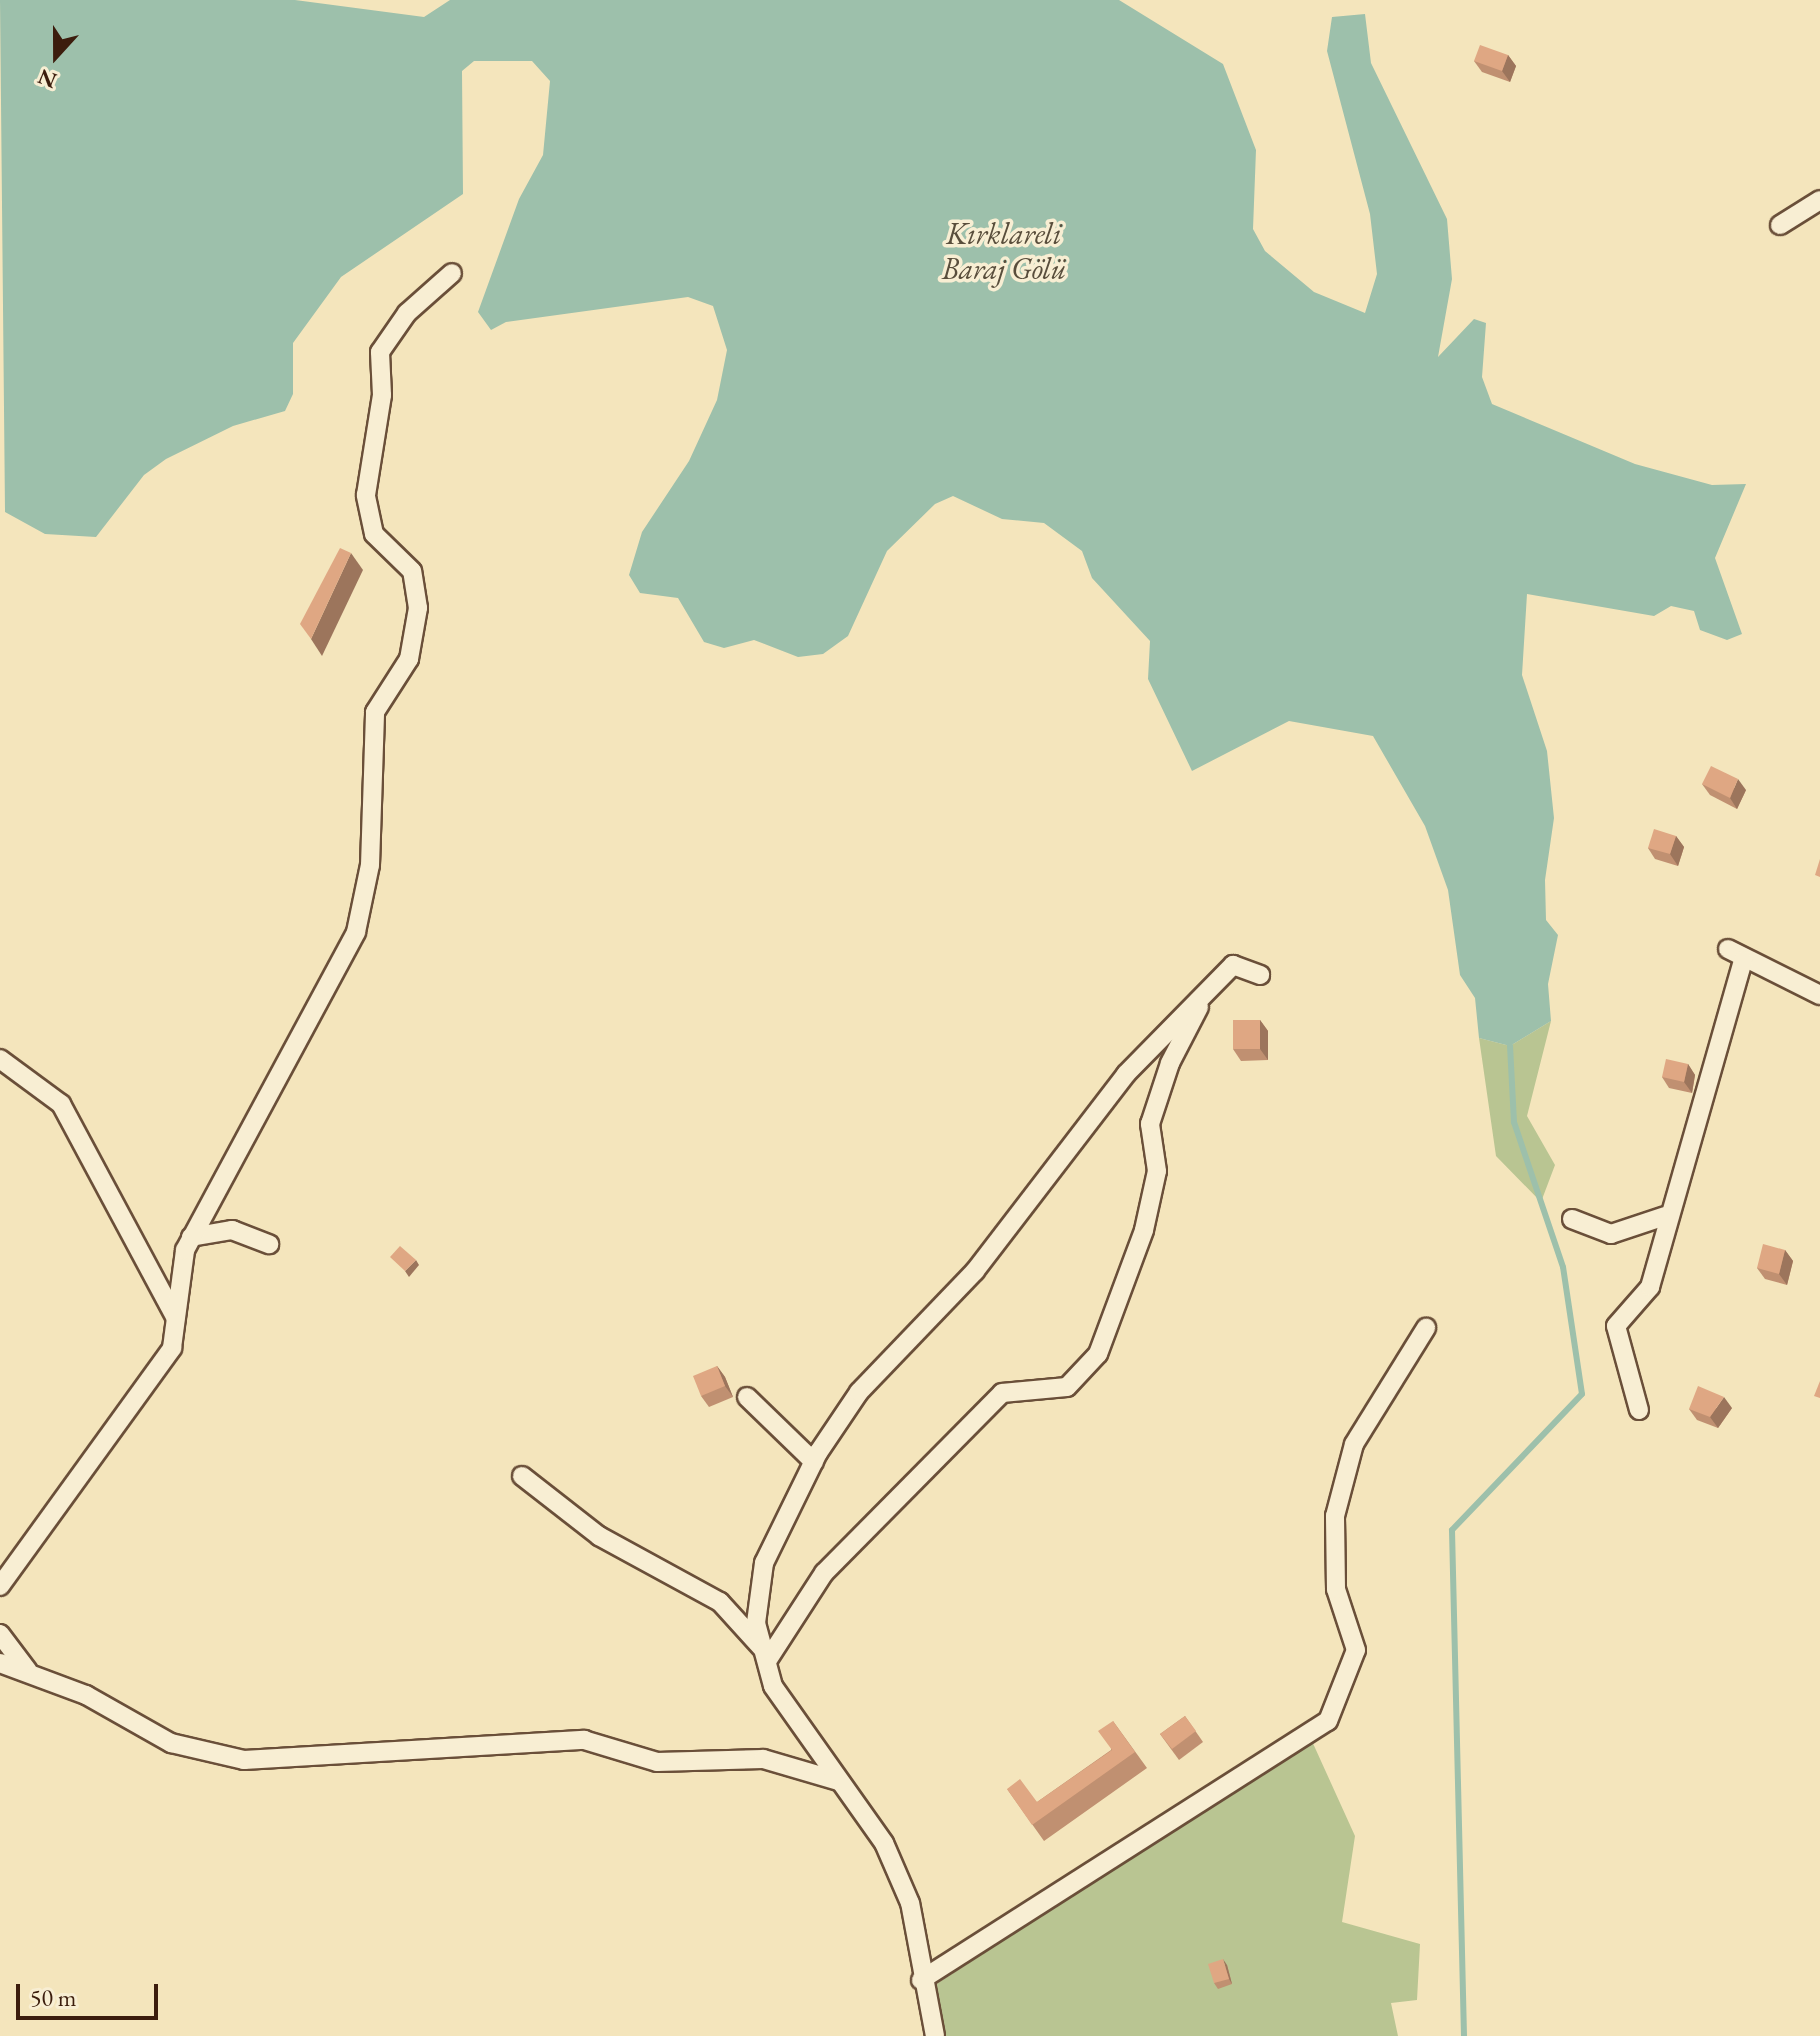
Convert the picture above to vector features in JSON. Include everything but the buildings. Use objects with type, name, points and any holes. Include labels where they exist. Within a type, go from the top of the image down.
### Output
[{"type":"street","points":[[1780,225],[1820,200]]},
{"type":"street","points":[[0,1586],[145,1394],[172,1348],[191,1237],[356,932],[370,865],[375,712],[409,659],[418,608],[412,571],[374,534],[366,495],[382,395],[380,352],[407,313],[452,273]]},
{"type":"street","points":[[1639,1410],[1616,1326],[1650,1287],[1665,1216],[1736,954],[1820,995]]},
{"type":"street","points":[[935,2036],[905,1891],[884,1843],[773,1686],[756,1623],[764,1563],[814,1462],[859,1392],[975,1271],[1092,1115],[1233,965],[1260,975]]},
{"type":"street","points":[[765,1655],[824,1573],[1002,1393],[1067,1387],[1098,1354],[1144,1230],[1157,1171],[1150,1124],[1170,1063],[1209,988]]},
{"type":"street","points":[[0,1059],[61,1104],[175,1317]]},
{"type":"street","points":[[1572,1219],[1611,1234],[1665,1216]]},
{"type":"street","points":[[191,1237],[232,1230],[269,1244]]},
{"type":"street","points":[[921,1980],[1328,1721],[1356,1650],[1336,1589],[1335,1516],[1354,1444],[1426,1328]]},
{"type":"street","points":[[747,1397],[814,1462]]},
{"type":"street","points":[[522,1476],[599,1536],[720,1602],[765,1655]]},
{"type":"street","points":[[0,1634],[28,1671]]},
{"type":"street","points":[[0,1663],[28,1671],[171,1743],[244,1760],[584,1740],[657,1762],[763,1759],[838,1781]]},
{"type":"shaded area","points":[[1551,1021],[1527,1116],[1555,1165],[1541,1202],[1496,1156],[1479,1038],[1510,1046]]},
{"type":"shaded area","points":[[1311,1739],[1355,1836],[1342,1922],[1420,1944],[1417,2000],[1391,2003],[1398,2036],[946,2036],[935,1985]]},
{"type":"water","name":"Kırklareli Baraj Gölü","points":[[0,0],[295,0],[424,17],[450,0],[1119,0],[1223,64],[1256,150],[1253,229],[1265,251],[1314,292],[1365,313],[1377,274],[1370,214],[1327,51],[1332,17],[1365,14],[1371,63],[1447,219],[1452,279],[1438,357],[1474,319],[1486,323],[1482,377],[1492,404],[1635,464],[1712,485],[1746,484],[1715,558],[1742,634],[1727,640],[1700,630],[1694,611],[1671,606],[1654,616],[1527,594],[1522,675],[1547,751],[1554,818],[1545,880],[1546,920],[1558,935],[1548,984],[1551,1021],[1510,1046],[1479,1038],[1475,998],[1460,975],[1448,890],[1425,826],[1373,736],[1289,721],[1192,771],[1148,679],[1150,641],[1092,578],[1082,551],[1044,523],[1002,519],[953,496],[935,504],[887,551],[848,636],[823,654],[798,657],[754,640],[724,648],[704,642],[678,598],[640,593],[629,575],[642,532],[689,461],[717,400],[727,350],[713,306],[688,297],[506,322],[491,330],[478,312],[519,199],[543,155],[550,81],[532,61],[474,61],[462,71],[463,194],[341,277],[293,343],[293,394],[285,411],[233,426],[166,459],[144,475],[96,537],[45,534],[5,512]]},
{"type":"waterway","points":[[1464,2036],[1452,1530],[1582,1394],[1563,1267],[1514,1122],[1510,1046]]}]
